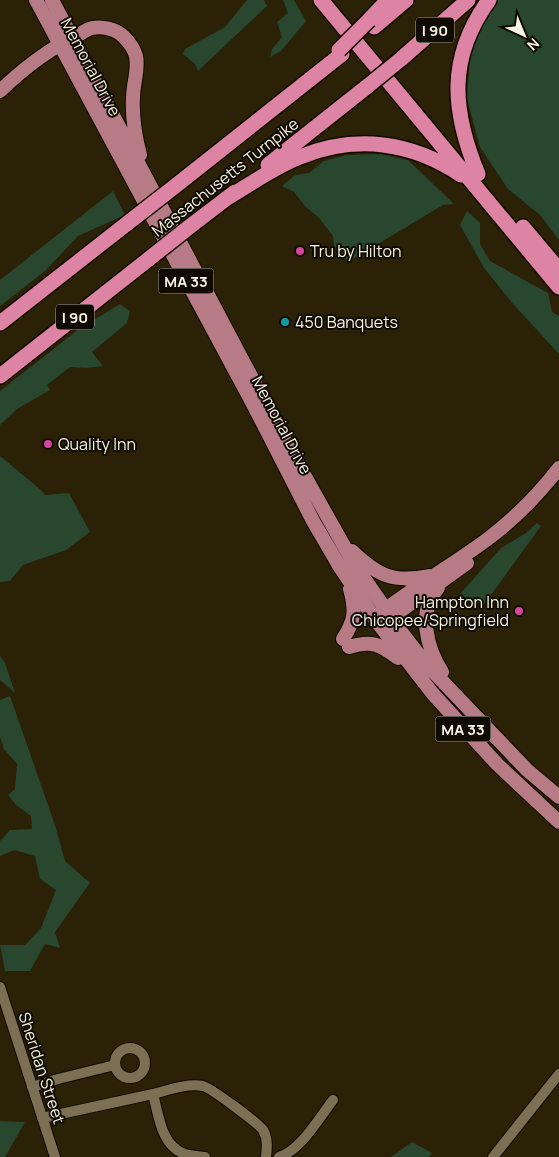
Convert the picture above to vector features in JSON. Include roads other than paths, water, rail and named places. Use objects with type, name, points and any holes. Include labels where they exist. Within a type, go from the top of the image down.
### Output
[{"type":"highway","points":[[321,0],[475,178],[559,270]]},
{"type":"highway","points":[[332,0],[475,178],[559,287]]},
{"type":"highway","points":[[371,24],[388,0]]},
{"type":"highway","name":"I 90","points":[[371,24],[406,0]]},
{"type":"highway","name":"Massachusetts Turnpike","points":[[0,376],[369,85],[468,0]]},
{"type":"highway","points":[[475,178],[461,123],[457,87],[460,60],[470,33],[489,0]]},
{"type":"highway","name":"Massachusetts Turnpike","points":[[0,323],[309,80],[371,24]]},
{"type":"highway","points":[[227,198],[300,156],[327,148],[353,144],[393,146],[411,150],[429,156],[475,178]]},
{"type":"main road","name":"Memorial Drive","points":[[36,0],[66,41],[145,177],[261,404],[313,521],[348,579],[376,622],[445,708],[526,794],[559,822]]},
{"type":"main road","name":"Memorial Drive","points":[[52,0],[66,41],[125,168],[353,562],[388,614],[426,664],[527,770],[559,797]]},
{"type":"main road","points":[[0,91],[28,66],[66,41],[92,28],[106,28],[118,32],[128,41],[136,53],[138,66],[133,96],[134,130],[145,177]]},
{"type":"main road","points":[[388,614],[432,576],[508,522],[559,468]]},
{"type":"main road","points":[[376,622],[449,576],[525,518],[559,482]]},
{"type":"main road","points":[[340,538],[364,562],[378,572],[396,579],[432,576]]},
{"type":"main road","points":[[449,576],[435,592],[429,603],[426,617],[426,634],[433,658],[456,695]]},
{"type":"main road","points":[[348,579],[353,600],[354,616],[346,643],[373,643],[411,667]]},
{"type":"street","name":"Sheridan Street","points":[[0,987],[55,1157]]},
{"type":"street","points":[[32,1087],[115,1066]]},
{"type":"street","points":[[492,1157],[559,1074]]},
{"type":"street","points":[[42,1118],[192,1085],[205,1086],[263,1130],[267,1143],[266,1157]]},
{"type":"street","points":[[153,1094],[165,1138],[173,1147],[185,1154],[205,1157]]},
{"type":"street","points":[[279,1157],[286,1155],[300,1143],[333,1100]]},
{"type":"place","name":"Tru by Hilton","points":[[300,251]]},
{"type":"place","name":"450 Banquets","points":[[285,322]]},
{"type":"place","name":"Quality Inn","points":[[48,444]]},
{"type":"place","name":"Hampton Inn Chicopee/Springfield","points":[[519,611]]}]
